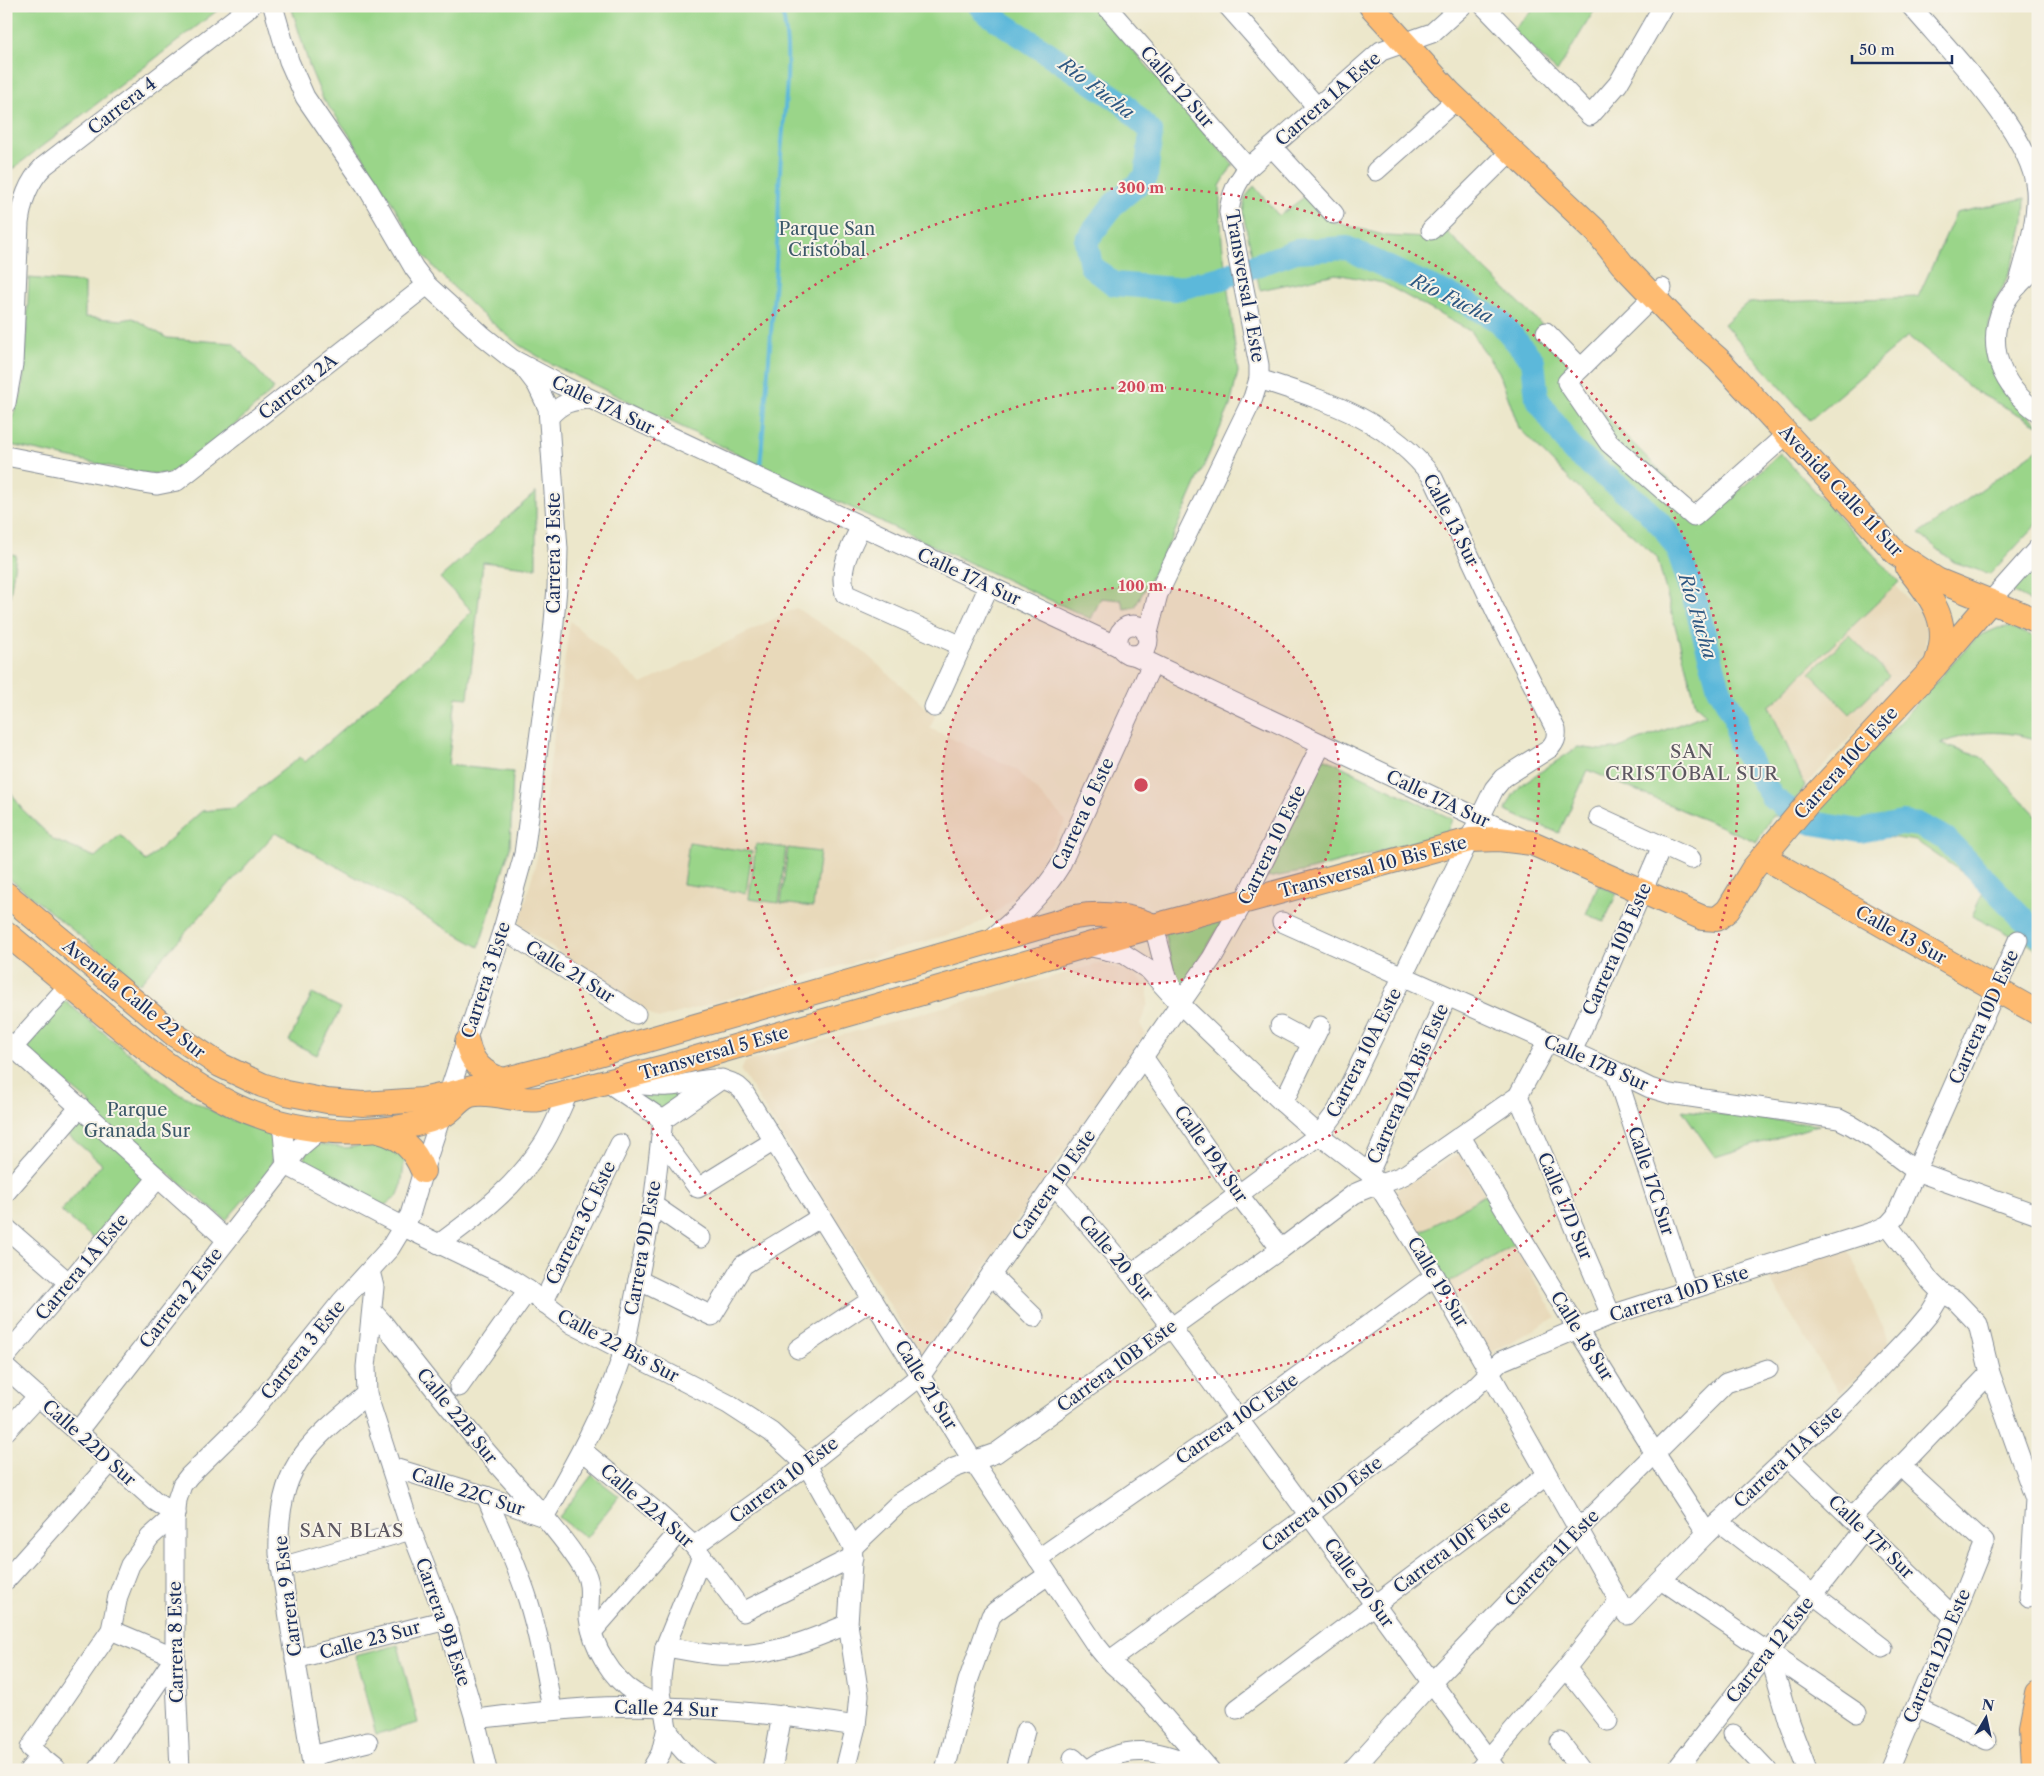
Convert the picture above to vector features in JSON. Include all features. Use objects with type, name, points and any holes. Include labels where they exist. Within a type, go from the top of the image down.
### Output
[{"type":"main road","name":"Avenida Calle 11 Sur","points":[[1371,6],[1410,41],[1507,145]]},
{"type":"main road","name":"Avenida Calle 11 Sur","points":[[1387,6],[1410,41],[1457,99],[1597,232],[1622,264],[1658,292],[1686,330],[1718,358],[1896,553],[1937,580],[2038,621]]},
{"type":"main road","points":[[1896,553],[1926,592],[1941,620],[1943,639],[1935,666]]},
{"type":"main road","name":"Carrera 10C Este","points":[[1703,918],[1717,919],[1728,910],[1753,869],[1808,803],[1935,666],[1990,602]]},
{"type":"main road","name":"Transversal 10 Bis Este","points":[[1086,946],[1470,840],[1499,838],[1532,843]]},
{"type":"main road","name":"Calle 17A Sur","points":[[1532,843],[1703,918]]},
{"type":"main road","name":"Calle 13 Sur","points":[[1763,857],[2038,1013]]},
{"type":"main road","name":"Avenida Calle 22 Sur","points":[[6,894],[175,1035],[220,1066],[286,1093],[334,1102],[381,1104],[422,1100],[446,1105]]},
{"type":"main road","name":"Transversal 5 Este","points":[[446,1105],[503,1080],[1089,914],[1126,916],[1154,926]]},
{"type":"main road","name":"Avenida Calle 22 Sur","points":[[6,933],[181,1076],[231,1104],[280,1122],[319,1131],[378,1130],[417,1124],[446,1105]]},
{"type":"main road","name":"Transversal 5 Este","points":[[446,1105],[469,1095],[484,1094],[524,1100],[610,1081],[672,1065],[1086,946]]},
{"type":"main road","points":[[466,1042],[469,1052],[478,1067],[487,1074],[503,1080]]},
{"type":"main road","points":[[378,1130],[402,1140],[416,1154],[424,1171]]},
{"type":"main road","points":[[2033,1764],[2031,1729],[2038,1693]]},
{"type":"street","name":"Carrera 4","points":[[6,403],[13,364],[19,223],[22,204],[30,183],[44,166],[251,6]]},
{"type":"street","name":"Calle 17A Sur","points":[[273,6],[289,61],[306,97],[368,189],[414,268],[426,285],[498,348],[521,364],[590,399],[1087,632],[1133,640],[1175,675]]},
{"type":"street","name":"Calle 12 Sur","points":[[1106,6],[1248,168]]},
{"type":"street","points":[[1228,6],[1317,108]]},
{"type":"street","name":"Carrera 1A Este","points":[[1248,168],[1381,51],[1434,32],[1462,6]]},
{"type":"street","points":[[1484,6],[1590,116],[1618,84],[1663,6]]},
{"type":"street","points":[[1911,6],[1984,91],[2027,158],[2036,188],[2036,204],[2034,222],[2018,286]]},
{"type":"street","points":[[1376,171],[1457,99]]},
{"type":"street","points":[[1431,230],[1507,145]]},
{"type":"street","points":[[1272,147],[1334,214]]},
{"type":"street","name":"Transversal 4 Este","points":[[1248,168],[1238,180],[1230,200],[1229,212],[1257,352],[1259,379]]},
{"type":"street","points":[[2038,266],[2018,286],[2003,307],[1996,332],[1998,361],[2007,383],[2016,394],[2038,412]]},
{"type":"street","name":"Carrera 2A","points":[[6,456],[122,480],[157,485],[168,484],[185,476],[426,285]]},
{"type":"street","points":[[1658,292],[1567,382],[1609,443],[1694,517],[1787,434]]},
{"type":"street","points":[[1546,332],[1581,368]]},
{"type":"street","name":"Carrera 3 Este","points":[[176,1514],[179,1493],[189,1476],[245,1421],[341,1302],[390,1248],[404,1227],[415,1202],[503,930],[524,854],[556,607],[558,549],[549,418],[544,398],[521,364]]},
{"type":"street","points":[[1133,640],[1158,594],[1253,398],[1259,379]]},
{"type":"street","name":"Calle 13 Sur","points":[[1259,379],[1307,395],[1362,417],[1393,437],[1421,462],[1432,478],[1496,612],[1556,730],[1557,736],[1554,744],[1503,778],[1494,789],[1480,818]]},
{"type":"street","points":[[549,418],[558,408],[568,402],[590,399]]},
{"type":"street","points":[[861,526],[846,557],[842,571],[845,594],[962,646]]},
{"type":"street","points":[[1990,602],[2038,548]]},
{"type":"street","points":[[934,707],[988,586]]},
{"type":"street","name":"Calle 17A Sur","points":[[1133,640],[1152,664],[1532,843]]},
{"type":"street","name":"Carrera 6 Este","points":[[986,944],[1034,902],[1060,866],[1152,664]]},
{"type":"street","name":"Carrera 10 Este","points":[[698,1551],[921,1375],[1212,958],[1244,902],[1321,745]]},
{"type":"street","points":[[1599,817],[1691,859]]},
{"type":"street","name":"Carrera 10A Este","points":[[1132,1274],[1319,1135],[1337,1111],[1480,818]]},
{"type":"street","name":"Carrera 10B Este","points":[[1572,1052],[1662,846]]},
{"type":"street","name":"Calle 17B Sur","points":[[1282,922],[1650,1088],[1670,1094],[1839,1119],[1851,1124],[1872,1138],[1916,1171],[2038,1215]]},
{"type":"street","name":"Calle 19 Sur","points":[[1154,926],[1167,977],[1180,1004]]},
{"type":"street","name":"Calle 21 Sur","points":[[503,930],[636,1014]]},
{"type":"street","name":"Carrera 10D Este","points":[[1110,1661],[1309,1515],[1474,1388],[1501,1361],[1611,1315],[1876,1232],[1888,1225],[1896,1216],[2018,940]]},
{"type":"street","name":"Calle 19 Sur","points":[[1086,946],[1124,954],[1138,962],[1159,980],[1180,1004],[1284,1103],[1319,1135],[1374,1180],[1435,1276],[1623,1608]]},
{"type":"street","points":[[69,985],[9,1048],[80,1107],[227,1240]]},
{"type":"street","name":"Carrera 10A Bis Este","points":[[1374,1180],[1447,996]]},
{"type":"street","points":[[1280,1026],[1312,1043]]},
{"type":"street","points":[[1284,1103],[1320,1026]]},
{"type":"street","name":"Carrera 10B Este","points":[[853,1552],[899,1503],[954,1468],[996,1453],[1281,1249],[1354,1194],[1367,1187],[1374,1180],[1406,1174],[1518,1096],[1548,1041]]},
{"type":"street","name":"Calle 19A Sur","points":[[1143,1057],[1238,1194],[1281,1249]]},
{"type":"street","name":"Calle 17C Sur","points":[[1615,1071],[1687,1291]]},
{"type":"street","points":[[610,1081],[665,1086],[701,1080],[722,1079]]},
{"type":"street","points":[[662,1129],[722,1079]]},
{"type":"street","name":"Calle 21 Sur","points":[[722,1079],[738,1086],[743,1091],[973,1461],[1095,1644],[1138,1687],[1210,1770]]},
{"type":"street","points":[[610,1081],[662,1129],[698,1188],[774,1141]]},
{"type":"street","points":[[439,1244],[479,1215],[513,1184],[544,1142],[569,1091]]},
{"type":"street","name":"Calle 17D Sur","points":[[1518,1096],[1611,1315]]},
{"type":"street","points":[[6,1192],[80,1107]]},
{"type":"street","points":[[280,1122],[286,1165]]},
{"type":"street","name":"Carrera 9D Este","points":[[544,1518],[583,1451],[618,1371],[624,1351],[652,1205],[662,1129]]},
{"type":"street","name":"Carrera 2 Este","points":[[78,1432],[300,1147],[319,1131]]},
{"type":"street","name":"Calle 18 Sur","points":[[1461,1137],[1655,1454],[1713,1528],[1814,1595],[1882,1648]]},
{"type":"street","name":"Carrera 3C Este","points":[[542,1302],[620,1144]]},
{"type":"street","name":"Calle 22 Bis Sur","points":[[286,1165],[404,1227],[506,1276],[528,1290],[572,1324],[704,1391],[751,1418],[784,1442],[807,1465],[853,1552]]},
{"type":"street","name":"Carrera 1A Este","points":[[6,1356],[158,1178]]},
{"type":"street","name":"Calle 20 Sur","points":[[1054,1184],[1132,1274],[1432,1682],[1488,1766]]},
{"type":"street","points":[[652,1205],[701,1238]]},
{"type":"street","points":[[638,1280],[712,1316],[743,1265],[821,1217]]},
{"type":"street","points":[[1888,1225],[1931,1282],[1955,1300],[1978,1324],[1990,1373],[2035,1499],[2029,1596]]},
{"type":"street","points":[[6,1228],[70,1283]]},
{"type":"street","name":"Carrera 9B Este","points":[[370,1271],[374,1281],[373,1312],[366,1367],[367,1394],[411,1530],[446,1620],[475,1719],[487,1770]]},
{"type":"street","points":[[991,1274],[1034,1317]]},
{"type":"street","name":"Carrera 10C Este","points":[[1038,1559],[1239,1419],[1435,1276]]},
{"type":"street","points":[[459,1387],[528,1290]]},
{"type":"street","name":"Carrera 11A Este","points":[[1488,1766],[1566,1668],[1623,1608],[1662,1580],[1713,1528],[1851,1398],[1915,1331],[1930,1313],[1942,1292]]},
{"type":"street","points":[[798,1349],[873,1299]]},
{"type":"street","name":"Calle 22B Sur","points":[[373,1312],[383,1322],[445,1404],[544,1518],[583,1569],[589,1579],[589,1617],[592,1632],[599,1651],[610,1670],[634,1693],[663,1707]]},
{"type":"street","name":"Calle 22D Sur","points":[[6,1368],[155,1501],[176,1514]]},
{"type":"street","name":"Carrera 11 Este","points":[[1352,1770],[1432,1682],[1578,1530],[1726,1383],[1768,1369]]},
{"type":"street","name":"Carrera 12 Este","points":[[1676,1770],[1814,1595],[1858,1524],[1901,1466],[1990,1373]]},
{"type":"street","name":"Carrera 9 Este","points":[[312,1763],[281,1567],[280,1523],[288,1482],[295,1468],[312,1444],[367,1394]]},
{"type":"street","points":[[6,1432],[38,1396]]},
{"type":"street","name":"Calle 22A Sur","points":[[583,1451],[679,1532],[698,1551],[743,1612],[853,1552]]},
{"type":"street","name":"Calle 17F Sur","points":[[1788,1457],[1954,1617]]},
{"type":"street","points":[[6,1580],[111,1462]]},
{"type":"street","name":"Carrera 12D Este","points":[[1889,1770],[1984,1542],[1901,1466]]},
{"type":"street","name":"Calle 22C Sur","points":[[391,1467],[486,1496],[544,1518]]},
{"type":"street","name":"Carrera 10F Este","points":[[1237,1709],[1547,1475]]},
{"type":"street","points":[[486,1496],[509,1548],[528,1600],[542,1655],[552,1710]]},
{"type":"street","points":[[57,1770],[33,1758],[111,1630],[118,1596],[130,1565],[150,1537],[176,1514]]},
{"type":"street","name":"Carrera 8 Este","points":[[176,1514],[176,1657],[180,1770]]},
{"type":"street","points":[[281,1567],[411,1530]]},
{"type":"street","points":[[592,1632],[679,1532]]},
{"type":"street","points":[[698,1551],[665,1647],[660,1678],[667,1728],[684,1754],[706,1770]]},
{"type":"street","points":[[845,1770],[856,1726],[859,1695],[848,1624],[853,1552]]},
{"type":"street","points":[[945,1770],[968,1681],[991,1616],[1048,1575]]},
{"type":"street","points":[[1662,1580],[1857,1713]]},
{"type":"street","name":"Calle 23 Sur","points":[[295,1659],[446,1620]]},
{"type":"street","points":[[665,1647],[718,1655],[763,1653],[807,1642],[848,1624]]},
{"type":"street","points":[[98,1770],[176,1657],[111,1630]]},
{"type":"street","points":[[1769,1653],[1789,1722],[1807,1770]]},
{"type":"street","points":[[1566,1668],[1608,1721]]},
{"type":"street","points":[[1916,1706],[1987,1740]]},
{"type":"street","name":"Calle 24 Sur","points":[[475,1719],[552,1710],[663,1707],[782,1715],[856,1726]]},
{"type":"street","points":[[772,1770],[782,1715]]},
{"type":"street","points":[[650,1770],[660,1753],[667,1728]]},
{"type":"street","points":[[1015,1770],[1025,1731]]},
{"type":"street","points":[[1733,1734],[1767,1770]]},
{"type":"street","points":[[312,1763],[368,1742]]},
{"type":"street","points":[[1560,1742],[1581,1770]]},
{"type":"street","points":[[1082,1766],[1111,1755],[1126,1752],[1159,1752],[1206,1770]]},
{"type":"shaded area","points":[[1895,585],[1923,615],[1927,626],[1925,651],[1918,664],[1805,786],[1769,706]]},
{"type":"shaded area","points":[[796,608],[859,648],[895,680],[935,716],[930,728],[1017,770],[1066,821],[1030,880],[1000,909],[971,928],[658,1019],[519,925],[537,858],[570,621],[642,684]]},
{"type":"shaded area","points":[[1099,964],[1132,972],[1148,988],[1148,1003],[1140,1024],[1145,1033],[923,1357],[741,1071],[745,1062]]},
{"type":"shaded area","points":[[1460,1153],[1485,1195],[1419,1233],[1394,1191]]},
{"type":"shaded area","points":[[1514,1245],[1556,1317],[1489,1354],[1448,1283]]},
{"type":"shaded area","points":[[1848,1248],[1891,1347],[1839,1393],[1765,1272]]},
{"type":"green space","points":[[6,6],[223,6],[6,174]]},
{"type":"green space","name":"Parque San Cristóbal","points":[[291,6],[1094,6],[1233,164],[1220,186],[1220,206],[1222,241],[1238,372],[1230,406],[1173,536],[1135,607],[1124,609],[1121,600],[1101,598],[1091,619],[772,471],[768,476],[753,469],[742,456],[551,364],[519,345],[477,310],[437,271],[419,250],[396,209],[346,130],[323,99],[310,68]]},
{"type":"green space","points":[[1537,6],[1597,6],[1557,72],[1513,30]]},
{"type":"green space","points":[[1254,186],[1279,216],[1307,195],[1333,222],[1387,236],[1426,238],[1440,225],[1581,363],[1567,377],[1708,519],[1780,453],[1899,582],[1769,706],[1805,786],[1784,816],[1772,816],[1757,842],[1588,770],[1559,833],[1505,811],[1513,795],[1522,784],[1578,747],[1600,750],[1616,749],[1706,714],[1696,705],[1657,557],[1573,483],[1519,428],[1499,372],[1470,331],[1383,283],[1336,274],[1260,290],[1243,214],[1245,198]]},
{"type":"green space","points":[[2025,198],[2024,221],[2019,246],[2004,285],[1994,303],[1989,325],[1989,351],[1996,380],[2011,401],[2038,425],[1973,390],[1908,336],[1810,420],[1724,324],[1747,303],[1918,297],[1956,213]]},
{"type":"green space","points":[[29,278],[85,283],[85,317],[122,320],[133,318],[167,338],[233,343],[274,389],[191,465],[167,474],[141,473],[6,444],[6,429],[21,395],[25,365]]},
{"type":"green space","points":[[2038,449],[2038,523],[1990,574],[1954,562],[1919,534]]},
{"type":"green space","points":[[536,492],[536,568],[483,562],[468,698],[456,697],[448,765],[513,772],[510,848],[479,947],[276,832],[139,984],[6,876],[6,784],[21,808],[54,840],[95,857],[120,835],[146,861],[202,811],[234,808],[300,757],[305,762],[427,657],[472,611],[440,578]]},
{"type":"green space","points":[[6,553],[16,555],[6,622]]},
{"type":"green space","points":[[2038,559],[2038,605],[2009,590]]},
{"type":"green space","points":[[2009,627],[2038,638],[2038,740],[2013,734],[1988,733],[1964,736],[1940,744],[1981,757],[2038,817],[2038,951],[2027,943],[1972,916],[1985,888],[1916,841],[1828,834],[1805,825],[1977,637],[1998,628]]},
{"type":"green space","points":[[1849,635],[1889,676],[1850,714],[1810,673]]},
{"type":"green space","points":[[1324,758],[1452,819],[1447,833],[1307,871],[1267,878]]},
{"type":"green space","points":[[689,842],[752,852],[746,893],[683,884]]},
{"type":"green space","points":[[756,844],[786,848],[779,903],[749,899]]},
{"type":"green space","points":[[788,848],[820,852],[813,907],[781,903]]},
{"type":"green space","points":[[1598,885],[1617,893],[1604,922],[1586,914]]},
{"type":"green space","points":[[1228,913],[1179,992],[1164,932]]},
{"type":"green space","points":[[312,994],[341,1008],[317,1055],[289,1041]]},
{"type":"green space","name":"Parque Granada Sur","points":[[65,1001],[175,1091],[224,1117],[274,1136],[274,1153],[270,1170],[226,1220],[157,1164],[94,1239],[61,1211],[102,1164],[67,1134],[91,1104],[24,1048]]},
{"type":"green space","points":[[705,1087],[661,1114],[636,1094]]},
{"type":"green space","points":[[1682,1110],[1819,1125],[1715,1157]]},
{"type":"green space","points":[[364,1142],[386,1145],[405,1157],[401,1187],[397,1197],[385,1205],[363,1200],[307,1169],[305,1165],[305,1154],[314,1146],[349,1148]]},
{"type":"green space","points":[[1485,1195],[1514,1245],[1448,1283],[1419,1233]]},
{"type":"green space","points":[[592,1475],[619,1496],[586,1538],[559,1517]]},
{"type":"green space","points":[[398,1645],[418,1723],[376,1734],[355,1656]]},
{"type":"waterway","points":[[760,468],[774,301],[787,68],[785,26],[781,6]]},
{"type":"waterway","name":"Río Fucha","points":[[980,6],[984,11],[1123,103],[1151,132],[1146,177],[1114,204],[1086,241],[1091,266],[1114,284],[1175,289],[1221,278],[1296,251],[1347,248],[1463,301],[1499,321],[1533,361],[1537,398],[1573,451],[1643,506],[1665,529],[1678,550],[1693,594],[1719,688],[1736,718],[1739,744],[1773,798],[1802,819],[1813,823],[1860,831],[1902,823],[1919,825],[1946,839],[2038,934]]},
{"type":"district","name":"SAN CRISTÓBAL SUR","points":[[1692,762]]},
{"type":"district","name":"SAN BLAS","points":[[352,1530]]}]
